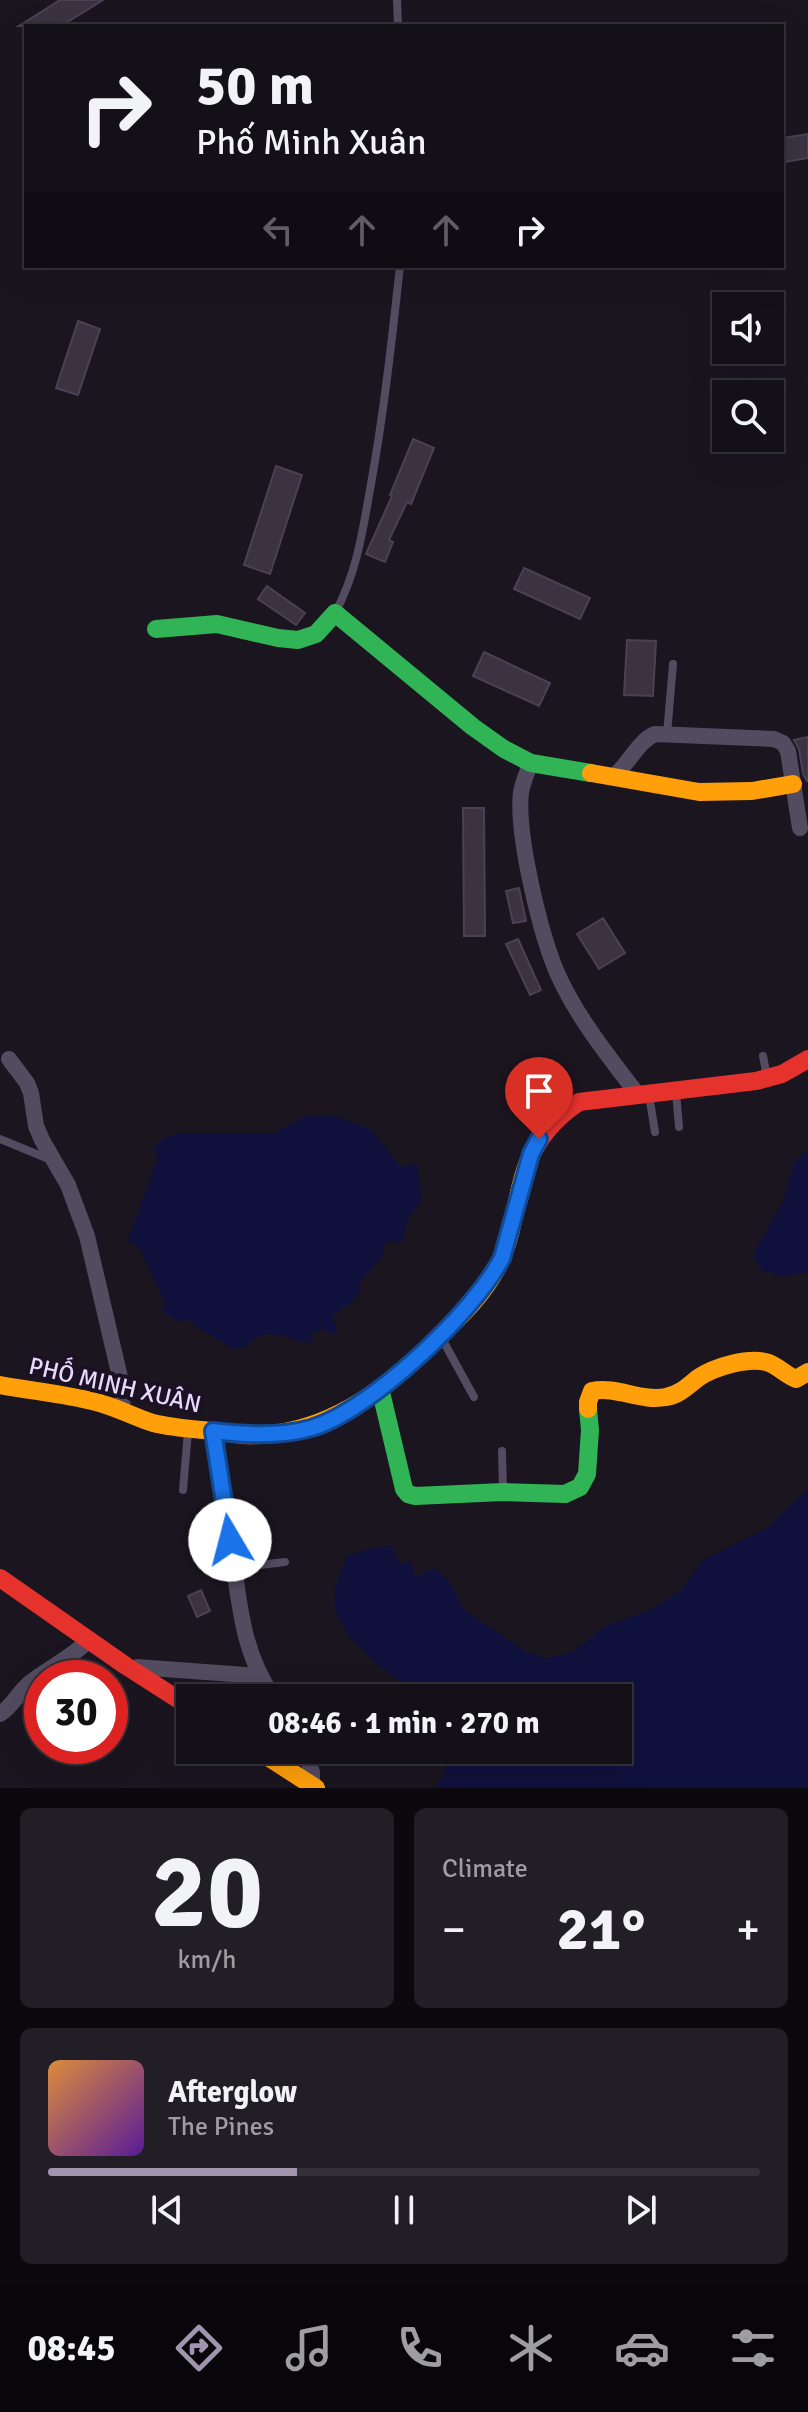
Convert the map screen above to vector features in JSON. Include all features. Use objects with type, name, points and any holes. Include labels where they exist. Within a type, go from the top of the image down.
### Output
[{"type":"main road","points":[[156,629],[200,624],[226,625],[296,640],[319,632],[335,613],[473,727],[531,763],[699,792],[752,791],[793,784]]},
{"type":"main road","name":"PHỐ MINH XUÂN","points":[[0,1385],[95,1402],[156,1424],[188,1430],[247,1435],[311,1428],[339,1416],[410,1365],[440,1336],[495,1272],[502,1258],[531,1154],[551,1121],[567,1108],[579,1102],[767,1078],[782,1074],[808,1059]]},
{"type":"main road","points":[[380,1388],[404,1489],[408,1494],[565,1494],[580,1487],[587,1474],[588,1402],[592,1391],[602,1388],[670,1397],[707,1372],[730,1364],[770,1363],[788,1377],[796,1379],[808,1372]]},
{"type":"main road","points":[[0,1578],[117,1660]]},
{"type":"main road","points":[[128,1667],[176,1698]]},
{"type":"main road","points":[[278,1764],[313,1787]]},
{"type":"street","points":[[613,777],[626,766],[645,738],[655,734],[774,739],[783,743],[788,751],[800,828]]},
{"type":"street","points":[[531,763],[521,794],[524,843],[536,906],[558,975],[575,1007],[643,1094]]},
{"type":"street","points":[[9,1059],[27,1083],[36,1126],[68,1185],[87,1236],[123,1390],[122,1412]]},
{"type":"street","points":[[213,1431],[249,1650],[264,1684]]},
{"type":"street","points":[[0,1714],[9,1709],[31,1682],[65,1661],[89,1640]]},
{"type":"street","points":[[128,1666],[259,1676]]},
{"type":"street","points":[[309,1764],[313,1787]]},
{"type":"lane","points":[[397,0],[398,24]]},
{"type":"lane","points":[[335,613],[347,591],[359,547],[383,413],[400,268]]},
{"type":"lane","points":[[667,734],[673,664]]},
{"type":"lane","points":[[763,1056],[767,1078]]},
{"type":"lane","points":[[676,1092],[679,1127]]},
{"type":"lane","points":[[643,1094],[655,1132]]},
{"type":"lane","points":[[0,1139],[55,1162]]},
{"type":"lane","points":[[440,1336],[474,1397]]},
{"type":"lane","points":[[183,1490],[188,1430]]},
{"type":"lane","points":[[502,1451],[503,1492]]},
{"type":"lane","points":[[234,1568],[285,1562]]},
{"type":"shaded area","points":[[332,1115],[372,1130],[401,1167],[417,1164],[422,1200],[408,1218],[402,1242],[386,1241],[381,1258],[358,1285],[361,1290],[351,1303],[332,1316],[338,1332],[331,1334],[324,1328],[311,1334],[313,1343],[266,1334],[246,1346],[231,1349],[189,1320],[179,1322],[162,1312],[165,1303],[140,1249],[128,1239],[158,1157],[153,1148],[162,1139],[176,1134],[273,1134],[305,1116]]},
{"type":"shaded area","points":[[808,1150],[808,1273],[783,1276],[760,1270],[753,1254],[784,1200],[794,1162]]},
{"type":"shaded area","points":[[808,1490],[808,1788],[435,1788],[446,1764],[632,1764],[632,1684],[404,1684],[354,1640],[336,1611],[335,1590],[347,1556],[375,1547],[392,1546],[399,1564],[411,1561],[415,1577],[435,1568],[449,1581],[463,1609],[523,1650],[545,1659],[574,1651],[605,1626],[653,1609],[681,1590],[703,1560],[767,1528]]},
{"type":"building","points":[[60,0],[103,0],[64,24],[19,26]]},
{"type":"building","points":[[808,134],[808,158],[784,162],[784,138]]},
{"type":"building","points":[[78,321],[100,329],[78,395],[56,388]]},
{"type":"building","points":[[413,439],[434,448],[411,504],[407,502],[389,540],[393,542],[385,562],[366,554]]},
{"type":"building","points":[[276,466],[302,475],[270,574],[244,565]]},
{"type":"building","points":[[524,568],[590,598],[580,619],[514,589]]},
{"type":"building","points":[[267,586],[305,613],[296,625],[258,599]]},
{"type":"building","points":[[627,640],[656,641],[653,696],[624,695]]},
{"type":"building","points":[[484,652],[550,683],[539,706],[473,676]]},
{"type":"building","points":[[808,737],[808,781],[807,781],[794,740]]},
{"type":"building","points":[[463,808],[484,808],[485,936],[464,936]]},
{"type":"building","points":[[519,888],[526,921],[513,923],[506,891]]},
{"type":"building","points":[[603,918],[625,953],[599,969],[577,934]]},
{"type":"building","points":[[518,939],[541,990],[530,995],[506,944]]},
{"type":"building","points":[[201,1590],[210,1611],[197,1617],[188,1596]]},
{"type":"traffic: fast","points":[[156,629],[217,624],[298,640],[316,634],[335,613],[504,749],[531,763],[591,773]]},
{"type":"traffic: fast","points":[[380,1388],[404,1489],[415,1496],[503,1492],[565,1494],[580,1487],[587,1474],[588,1409]]},
{"type":"traffic: slow","points":[[591,773],[699,792],[752,791],[793,784]]},
{"type":"traffic: slow","points":[[0,1385],[84,1399],[153,1423],[183,1428],[244,1435],[270,1434],[318,1423],[362,1401],[402,1371],[454,1323],[485,1288],[505,1250],[528,1162]]},
{"type":"traffic: slow","points":[[588,1409],[592,1391],[666,1397],[713,1370],[742,1362],[769,1363],[796,1379],[808,1372]]},
{"type":"traffic: slow","points":[[279,1764],[316,1788]]},
{"type":"traffic: jam","points":[[528,1162],[549,1128],[579,1102],[756,1081],[782,1074],[808,1059]]},
{"type":"traffic: jam","points":[[0,1578],[176,1698]]},
{"type":"route","points":[[230,1540],[213,1431],[247,1435],[311,1428],[339,1416],[410,1365],[440,1336],[495,1272],[502,1258],[531,1154],[539,1139]]}]
